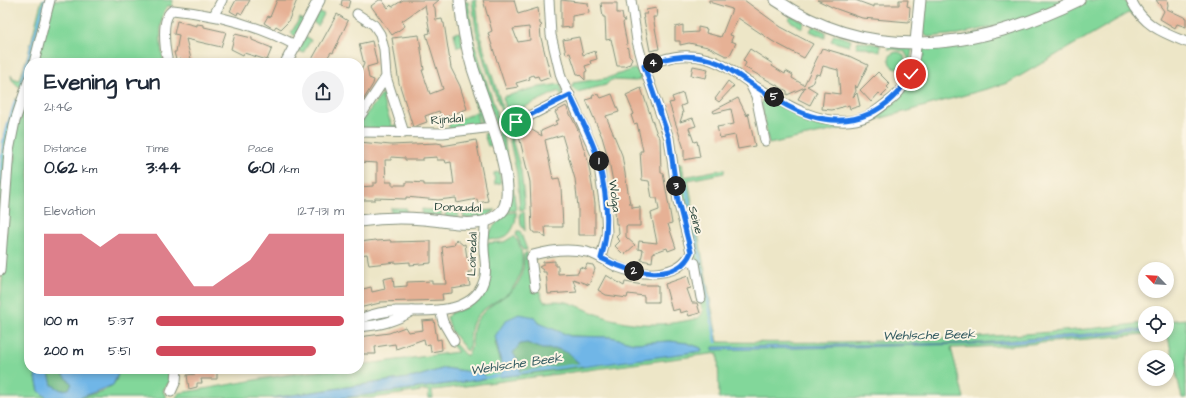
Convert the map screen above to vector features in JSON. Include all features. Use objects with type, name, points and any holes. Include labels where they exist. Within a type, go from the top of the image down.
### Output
[{"type":"street","points":[[35,58],[50,0]]},
{"type":"street","points":[[214,15],[222,0]]},
{"type":"street","points":[[288,58],[319,0]]},
{"type":"street","name":"Donaudal","points":[[364,220],[402,218],[471,222],[485,221],[502,211],[507,198],[507,185],[493,127],[467,46],[460,0]]},
{"type":"street","name":"Wolga","points":[[549,0],[551,35],[561,77],[598,159],[606,216],[605,245],[601,258]]},
{"type":"street","name":"Seine","points":[[632,0],[636,34],[644,66],[669,138],[678,201],[691,252],[688,260]]},
{"type":"street","points":[[776,0],[797,14],[842,33],[884,42],[956,40],[1003,30],[1058,10],[1079,0]]},
{"type":"street","points":[[644,66],[672,56],[696,56],[721,64],[792,108],[810,116],[830,120],[849,120],[866,116],[890,101],[902,88],[911,74],[916,54],[920,0]]},
{"type":"street","points":[[1131,0],[1144,20],[1161,31],[1186,42]]},
{"type":"street","points":[[167,58],[164,46],[166,21],[170,11],[214,15],[264,32],[295,45]]},
{"type":"street","points":[[357,14],[370,21],[380,34],[384,49],[386,77],[404,133]]},
{"type":"street","points":[[364,110],[386,77]]},
{"type":"street","points":[[749,82],[756,96],[765,141]]},
{"type":"street","points":[[0,271],[8,158],[15,121],[24,94]]},
{"type":"street","points":[[516,122],[570,95]]},
{"type":"street","name":"Rijndal","points":[[364,132],[443,132],[493,127]]},
{"type":"street","name":"Loiredal","points":[[364,318],[393,310],[412,311],[456,308],[467,302],[481,288],[486,274],[483,248],[486,230],[485,221]]},
{"type":"street","points":[[535,287],[531,258],[533,255],[555,249],[572,250],[588,253],[618,267],[643,273],[667,270],[682,265],[688,260],[694,263],[701,298]]},
{"type":"street","points":[[440,310],[443,322],[454,340]]},
{"type":"street","name":"Loiredal","points":[[364,326],[382,324],[401,318],[412,311]]},
{"type":"street","points":[[171,392],[176,381],[177,374]]},
{"type":"green space","points":[[42,0],[47,0],[31,58],[27,58]]},
{"type":"green space","points":[[54,0],[173,0],[172,6],[167,6],[162,19],[161,42],[163,58],[38,58]]},
{"type":"green space","points":[[472,0],[476,0],[479,29],[485,54],[508,124],[506,125],[485,64],[476,30]]},
{"type":"green space","points":[[924,0],[1070,0],[1015,22],[959,34],[928,37],[922,33]]},
{"type":"green space","points":[[1086,0],[1125,0],[1135,16],[1128,13],[1008,83],[850,127],[769,144],[761,102],[765,98],[769,97],[793,113],[809,120],[828,124],[846,124],[863,121],[879,114],[893,104],[905,91],[914,75],[920,57],[924,56],[924,53],[921,52],[924,48],[1077,5]]},
{"type":"green space","points":[[463,2],[468,2],[474,43],[500,124],[496,124],[473,55]]},
{"type":"green space","points":[[319,12],[324,14],[318,26],[313,22]]},
{"type":"green space","points":[[791,16],[804,22],[802,28],[789,20]]},
{"type":"green space","points":[[300,18],[305,21],[295,36],[291,33]]},
{"type":"green space","points":[[813,26],[826,32],[825,38],[810,31]]},
{"type":"green space","points":[[460,32],[463,46],[457,47],[454,33]]},
{"type":"green space","points":[[834,34],[851,40],[849,46],[831,41]]},
{"type":"green space","points":[[305,37],[311,40],[303,53],[298,50]]},
{"type":"green space","points":[[858,41],[880,45],[880,51],[856,47]]},
{"type":"green space","points":[[888,46],[909,46],[912,49],[909,68],[906,67],[909,60],[905,52],[896,49],[888,49]]},
{"type":"green space","points":[[897,52],[903,54],[905,60],[903,66],[897,68],[891,66],[889,60],[891,54]]},
{"type":"green space","points":[[24,67],[24,84],[19,87],[12,80],[11,74],[13,78],[19,80]]},
{"type":"green space","points":[[634,69],[640,71],[642,74],[640,79],[636,81],[611,80],[606,85],[577,92],[572,88],[573,83],[607,78]]},
{"type":"green space","points":[[561,84],[563,96],[561,96],[559,91],[509,114],[512,120],[510,122],[503,97],[534,88]]},
{"type":"green space","points":[[384,92],[388,95],[382,98],[392,126],[398,125],[397,128],[364,129],[364,117]]},
{"type":"green space","points":[[16,98],[17,102],[0,218],[0,184],[3,143]]},
{"type":"green space","points":[[479,98],[488,122],[482,126],[474,100]]},
{"type":"green space","points":[[24,106],[24,374],[35,374],[39,391],[47,398],[0,398],[0,306],[12,161],[15,161],[16,156],[12,155],[14,139]]},
{"type":"green space","points":[[476,112],[479,126],[449,129],[449,124]]},
{"type":"green space","points":[[507,128],[509,128],[521,171],[525,209],[520,210],[517,173]]},
{"type":"green space","points":[[501,129],[511,172],[516,210],[507,211],[498,130]]},
{"type":"green space","points":[[484,134],[490,134],[493,145],[488,146]]},
{"type":"green space","points":[[682,164],[684,177],[724,169],[724,173],[688,180],[718,342],[879,341],[985,337],[1138,324],[1138,335],[1008,346],[951,348],[964,398],[719,398],[718,353],[432,390],[433,398],[429,398],[428,390],[371,398],[342,398],[485,379],[464,371],[445,368],[415,377],[272,398],[176,398],[179,393],[292,374],[364,374],[364,364],[458,352],[448,340],[450,339],[465,355],[468,355],[477,320],[493,304],[515,287],[520,279],[523,269],[524,254],[527,252],[528,265],[544,302],[561,301],[574,304],[614,320],[638,324],[675,323],[699,318],[703,312],[699,298],[699,273],[681,202],[676,165]],"holes":[[[535,317],[539,323],[570,336],[611,337],[634,343],[670,341],[687,343],[701,348],[702,351],[500,377],[502,367],[495,342]]]},
{"type":"green space","points":[[499,172],[501,183],[495,184],[494,173]]},
{"type":"green space","points":[[391,208],[406,208],[406,214],[391,214]]},
{"type":"green space","points":[[422,209],[441,211],[441,216],[421,214]]},
{"type":"green space","points":[[496,210],[484,218],[464,218],[462,212]]},
{"type":"green space","points":[[446,211],[458,212],[459,217],[445,217]]},
{"type":"green space","points":[[516,212],[516,218],[509,234],[499,239],[493,240],[487,238],[493,227],[506,213]]},
{"type":"green space","points":[[524,212],[525,231],[521,225],[520,213]]},
{"type":"green space","points":[[517,231],[520,231],[527,250],[523,250],[516,234]]},
{"type":"green space","points":[[514,236],[521,250],[522,266],[520,274],[517,281],[507,294],[486,308],[475,319],[470,333],[469,348],[467,351],[452,332],[447,317],[451,313],[468,307],[482,293],[487,243],[504,242]]},
{"type":"green space","points":[[1186,319],[1186,398],[1182,398],[1174,363],[1174,350],[1171,350],[1169,342],[1174,342],[1174,320]]},
{"type":"green space","points":[[527,343],[542,349],[558,349],[568,353],[583,367],[518,375],[520,365],[513,353],[520,344]]},
{"type":"green space","points":[[49,374],[64,374],[72,384],[69,389],[61,390],[52,385]]},
{"type":"green space","points":[[117,374],[172,374],[172,379],[163,390],[166,398],[79,398],[105,390],[111,386]]},
{"type":"water","points":[[519,314],[535,317],[539,323],[570,336],[611,337],[634,343],[670,341],[687,343],[701,348],[702,351],[583,367],[568,353],[558,349],[542,349],[527,343],[520,344],[513,353],[522,366],[518,375],[500,377],[502,367],[495,336],[506,320]]},
{"type":"water","points":[[1138,330],[1138,332],[1017,343],[713,350],[713,347],[981,343]]},
{"type":"water","points":[[445,368],[484,374],[485,379],[342,398],[272,398],[415,377]]},
{"type":"water","points":[[35,374],[49,374],[52,385],[61,390],[69,389],[72,384],[64,374],[118,374],[113,385],[79,398],[47,398],[39,391]]},
{"type":"building","points":[[236,0],[250,0],[242,14],[238,12],[237,15],[230,11]]},
{"type":"building","points":[[277,0],[297,0],[288,22],[281,29],[276,26],[274,29],[264,23],[268,16],[270,17]]},
{"type":"building","points":[[342,0],[350,0],[348,8],[341,6]]},
{"type":"building","points":[[379,0],[382,0],[388,8],[391,5],[392,7],[403,0],[439,0],[433,5],[435,8],[436,20],[442,19],[444,23],[451,68],[460,86],[467,109],[442,118],[439,111],[425,116],[427,122],[413,127],[399,83],[392,38],[419,35],[424,70],[422,70],[430,94],[443,89],[426,34],[430,33],[425,5],[402,21],[405,26],[392,35],[371,6]]},
{"type":"building","points":[[483,0],[514,0],[518,14],[538,8],[540,24],[542,25],[540,27],[541,38],[551,77],[540,81],[538,76],[534,77],[533,75],[529,77],[530,79],[516,83],[518,87],[506,89],[488,33],[492,31]],"holes":[[[529,27],[530,40],[518,42],[513,29]]]},
{"type":"building","points":[[561,0],[588,3],[589,13],[572,16],[572,27],[561,28]]},
{"type":"building","points":[[709,0],[744,0],[781,27],[813,44],[804,58],[772,41],[738,18],[730,35],[733,36],[731,41],[736,43],[730,55],[726,56],[708,47],[689,43],[680,45],[680,41],[675,41],[675,27],[683,25],[683,33],[698,32],[698,27],[707,29],[706,33],[721,37],[732,9],[709,2]]},
{"type":"building","points":[[817,0],[855,0],[874,7],[874,5],[899,5],[899,0],[908,0],[907,6],[910,7],[909,22],[862,18]]},
{"type":"building","points":[[1156,0],[1167,0],[1167,9],[1186,18],[1186,27],[1177,24],[1175,28],[1160,19],[1164,11]]},
{"type":"building","points":[[601,3],[617,3],[617,13],[622,13],[623,19],[625,20],[623,23],[629,55],[632,58],[630,64],[617,66],[611,39],[606,40],[605,17],[603,17]]},
{"type":"building","points":[[656,8],[657,17],[653,17],[659,49],[650,51],[643,14],[647,14],[646,10]]},
{"type":"building","points":[[337,14],[348,21],[333,53],[331,52],[327,58],[313,58]]},
{"type":"building","points":[[177,21],[197,26],[197,24],[204,25],[204,27],[226,32],[221,47],[186,39],[191,58],[176,58],[174,52],[176,52],[179,35],[174,34]]},
{"type":"building","points":[[235,34],[252,38],[252,40],[272,48],[268,58],[260,58],[244,53],[243,55],[231,49]]},
{"type":"building","points":[[579,37],[583,55],[595,51],[597,59],[590,61],[591,64],[585,66],[587,71],[585,72],[585,80],[577,74],[570,53],[566,54],[563,40]]},
{"type":"building","points":[[372,41],[377,64],[367,67],[369,78],[374,80],[364,99],[364,58],[362,58],[359,44]]},
{"type":"building","points":[[822,48],[849,56],[868,65],[857,88],[855,85],[856,91],[853,97],[857,93],[860,106],[850,109],[849,105],[832,110],[822,109],[824,92],[840,94],[838,70],[823,66],[820,75],[816,74],[812,84],[807,86],[817,92],[810,105],[798,99],[805,87],[787,95],[787,91],[744,67],[746,63],[743,60],[750,49],[785,74],[786,71],[793,75],[792,78],[804,85]]},
{"type":"building","points":[[693,66],[708,69],[706,78],[691,75]]},
{"type":"building","points":[[878,72],[890,84],[887,87],[889,89],[882,96],[879,93],[871,102],[860,90]]},
{"type":"building","points":[[728,81],[734,86],[719,102],[715,99]]},
{"type":"building","points":[[641,88],[657,134],[660,138],[661,173],[663,173],[672,223],[668,224],[676,248],[668,251],[667,248],[653,253],[652,262],[641,260],[643,250],[638,249],[639,241],[657,243],[651,213],[659,210],[657,198],[652,198],[649,181],[642,180],[640,151],[643,151],[637,123],[634,124],[631,115],[634,114],[626,95]]},
{"type":"building","points":[[683,93],[686,104],[681,106],[683,113],[680,122],[693,118],[696,126],[689,128],[694,142],[697,141],[700,157],[684,160],[684,149],[669,103],[674,102],[672,97]]},
{"type":"building","points":[[593,94],[599,95],[601,98],[612,94],[619,112],[606,116],[622,155],[630,204],[632,204],[632,208],[640,207],[640,226],[626,226],[626,237],[635,245],[624,255],[615,246],[620,241],[616,237],[619,234],[618,224],[616,224],[613,182],[609,161],[602,137],[586,100],[592,98]]},
{"type":"building","points":[[738,98],[747,116],[748,113],[755,146],[738,149],[735,135],[720,138],[717,127],[734,124],[731,109],[714,113],[713,111]]},
{"type":"building","points":[[566,106],[577,128],[588,161],[595,203],[595,235],[578,235],[578,207],[575,179],[562,135],[545,140],[553,179],[559,178],[561,187],[563,227],[545,227],[546,238],[540,233],[534,233],[532,230],[530,182],[519,136],[520,132],[525,131],[527,127],[542,136],[541,131],[557,124],[555,121],[559,120],[555,112]]},
{"type":"building","points":[[476,140],[488,201],[478,203],[477,199],[457,203],[456,198],[438,200],[406,197],[406,199],[375,198],[375,200],[364,200],[364,187],[373,186],[373,183],[377,183],[377,163],[364,162],[364,142],[391,145],[442,144],[442,146]],"holes":[[[391,157],[405,158],[405,160],[423,160],[423,158],[437,157],[437,160],[445,160],[446,163],[451,162],[454,185],[424,185],[424,183],[411,182],[406,182],[406,185],[392,185],[392,182],[386,182],[385,160],[391,160]]]},
{"type":"building","points":[[456,239],[463,245],[465,244],[467,258],[470,258],[472,272],[468,272],[470,286],[452,289],[452,293],[442,294],[443,300],[380,302],[364,307],[364,289],[371,287],[372,292],[385,289],[383,279],[393,277],[394,287],[407,286],[407,282],[432,281],[432,284],[446,284],[442,247],[454,245]]},
{"type":"building","points":[[376,240],[390,240],[391,242],[431,241],[431,263],[410,265],[410,262],[396,262],[369,265],[367,254],[364,254],[364,241]]},
{"type":"building","points":[[555,261],[555,266],[558,266],[558,274],[578,273],[580,267],[585,269],[587,264],[593,265],[595,269],[589,285],[573,279],[577,292],[548,294],[546,272],[543,272],[543,270],[539,267],[543,265],[543,262]]},
{"type":"building","points":[[606,275],[624,286],[625,282],[643,285],[658,285],[658,302],[644,302],[644,296],[628,294],[627,298],[606,295],[598,290]]},
{"type":"building","points":[[688,276],[691,288],[687,289],[692,303],[697,303],[700,313],[689,316],[687,311],[680,313],[679,309],[672,311],[665,284]]},
{"type":"building","points":[[434,320],[437,340],[441,339],[442,350],[431,352],[430,344],[425,345],[424,339],[396,349],[395,344],[375,347],[376,354],[364,354],[364,336],[389,333],[405,327],[408,332],[423,330],[422,321]]},
{"type":"building","points":[[217,374],[217,379],[201,379],[202,383],[197,383],[197,387],[189,389],[187,375]]},
{"type":"waterway","points":[[28,58],[45,0]]},
{"type":"waterway","points":[[21,83],[24,73]]},
{"type":"waterway","points":[[0,184],[3,143],[15,101]]},
{"type":"waterway","points":[[685,181],[716,342]]},
{"type":"waterway","name":"Wehlsche Beek","points":[[518,373],[584,364]]},
{"type":"waterway","name":"Wehlsche Beek","points":[[482,378],[503,375]]},
{"type":"route","points":[[516,122],[570,95],[598,159],[607,233],[601,258],[618,267],[643,273],[660,272],[682,265],[688,260],[691,252],[678,201],[669,138],[663,117],[648,81],[644,66],[672,56],[684,55],[709,59],[733,71],[792,108],[810,116],[830,120],[849,120],[866,116],[890,101],[902,88],[911,74]]}]
